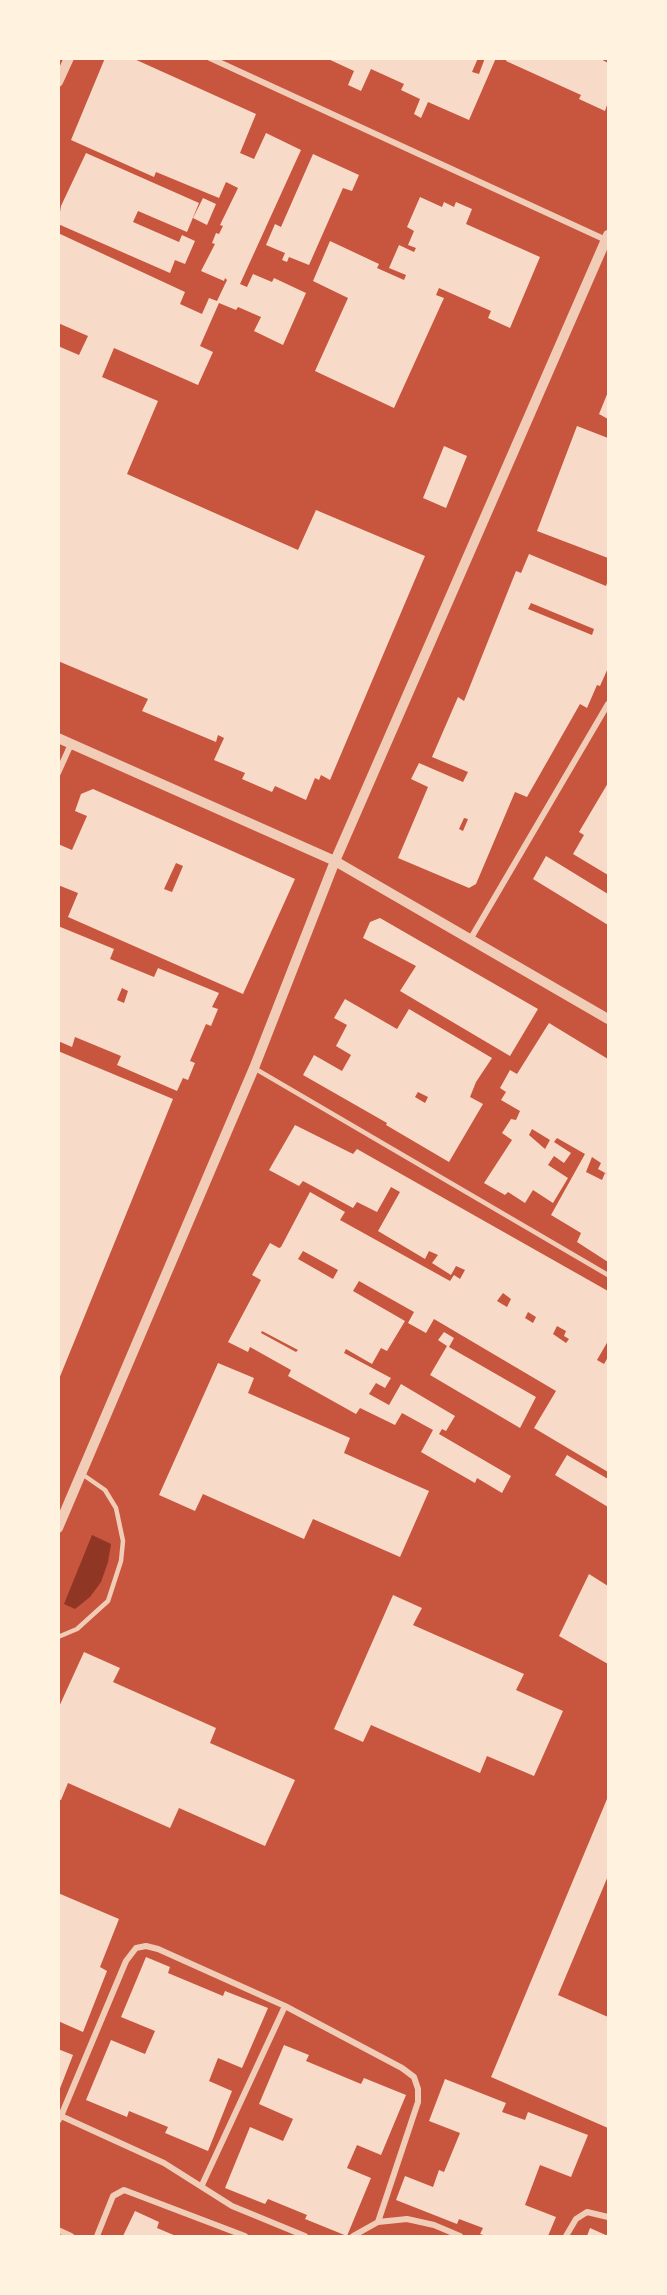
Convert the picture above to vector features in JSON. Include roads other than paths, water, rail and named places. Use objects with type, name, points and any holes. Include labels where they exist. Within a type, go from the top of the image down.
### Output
[{"type":"street","points":[[58,82],[69,58]]},
{"type":"street","points":[[58,1528],[254,1068],[334,861],[607,237],[210,58]]},
{"type":"street","points":[[471,938],[609,704]]},
{"type":"street","points":[[58,738],[334,861],[609,1019]]},
{"type":"street","points":[[58,773],[71,744]]},
{"type":"street","points":[[305,2236],[232,2206],[164,2163],[60,2119],[126,1962],[136,1948],[146,1946],[158,1949],[285,2006],[402,2068],[414,2077],[418,2089],[418,2102],[378,2222]]},
{"type":"street","points":[[202,2185],[285,2006]]},
{"type":"street","points":[[97,2236],[113,2196],[124,2190],[245,2236]]},
{"type":"street","points":[[566,2236],[576,2219],[587,2212],[609,2217]]},
{"type":"street","points":[[353,2236],[378,2222],[407,2219],[434,2225],[460,2236]]},
{"type":"street","points":[[58,2230],[71,2236]]},
{"type":"lane","points":[[254,1068],[609,1275]]},
{"type":"lane","points":[[58,1637],[77,1629],[108,1601],[121,1561],[123,1540],[116,1508],[105,1490],[81,1474]]}]
